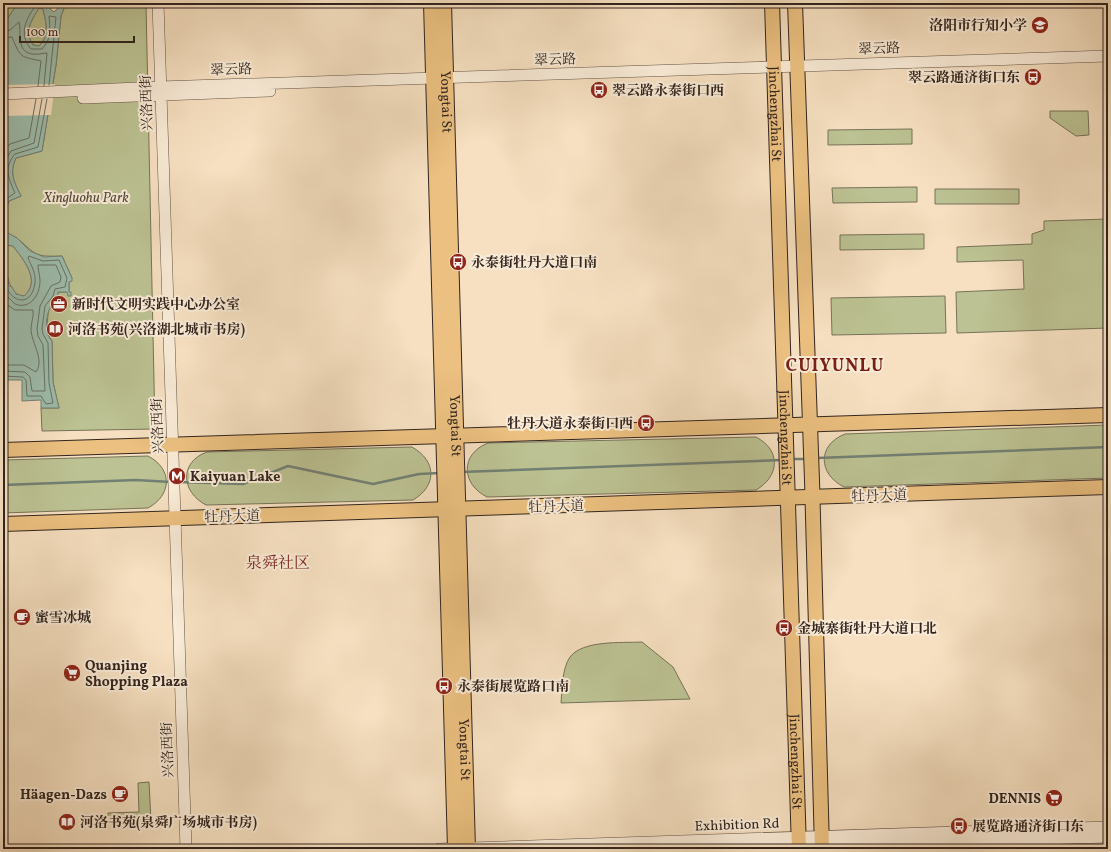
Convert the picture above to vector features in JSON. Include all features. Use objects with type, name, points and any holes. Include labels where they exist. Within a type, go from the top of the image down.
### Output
[{"type":"main road","name":"Yongtai St","points":[[431,3],[440,81]]},
{"type":"main road","name":"Yongtai St","points":[[444,3],[440,81],[462,849]]},
{"type":"main road","name":"Jinchengzhai St","points":[[772,3],[788,481],[798,844]]},
{"type":"main road","name":"Jinchengzhai St","points":[[795,3],[796,70],[812,480],[822,844]]},
{"type":"main road","points":[[3,450],[176,443],[450,436],[786,432],[1108,415]]},
{"type":"main road","name":"牡丹大道","points":[[3,524],[1108,487]]},
{"type":"street","name":"兴洛西街","points":[[158,3],[163,91],[176,443],[186,849]]},
{"type":"street","name":"兴洛西街","points":[[163,91],[164,3]]},
{"type":"street","name":"翠云路","points":[[3,94],[62,95],[440,81],[774,71],[1108,56]]},
{"type":"street","name":"翠云路","points":[[796,70],[1108,63]]},
{"type":"street","name":"翠云路","points":[[3,101],[62,95]]},
{"type":"street","name":"兴洛西街","points":[[177,518],[192,849]]},
{"type":"street","name":"Exhibition Rd","points":[[822,844],[1108,827]]},
{"type":"street","name":"Exhibition Rd","points":[[439,849],[822,844],[1108,837]]},
{"type":"street","name":"Exhibition Rd","points":[[722,849],[798,844]]},
{"type":"green space","points":[[3,3],[18,3],[3,25]]},
{"type":"green space","name":"Xingluohu Park","points":[[66,3],[146,3],[155,429],[42,431],[41,408],[59,408],[53,382],[52,341],[46,332],[49,307],[58,292],[69,292],[69,282],[72,278],[62,256],[46,256],[33,252],[17,238],[7,233],[4,222],[9,201],[21,196],[13,177],[13,168],[16,158],[42,151],[56,65],[61,16]]},
{"type":"green space","points":[[39,8],[43,9],[46,33],[45,38],[39,46],[33,45],[30,40],[29,31],[31,22]]},
{"type":"green space","points":[[1050,111],[1088,111],[1089,135],[1076,136],[1050,118]]},
{"type":"green space","points":[[912,129],[912,144],[828,145],[828,130]]},
{"type":"green space","points":[[917,187],[917,202],[833,203],[832,188]]},
{"type":"green space","points":[[935,189],[1019,189],[1019,204],[935,204]]},
{"type":"green space","points":[[1108,219],[1108,328],[957,333],[956,292],[1024,289],[1023,260],[957,262],[957,247],[1032,244],[1032,234],[1044,230],[1044,221]]},
{"type":"green space","points":[[924,234],[924,249],[840,250],[840,235]]},
{"type":"green space","points":[[7,245],[13,246],[29,270],[31,284],[29,290],[24,296],[18,295],[14,291],[8,279],[3,252],[3,249]]},
{"type":"green space","points":[[945,296],[946,333],[832,335],[831,298]]},
{"type":"green space","points":[[1108,425],[1108,478],[844,487],[829,475],[824,460],[829,445],[845,434]]},
{"type":"green space","points":[[756,437],[764,442],[770,449],[774,463],[770,478],[756,490],[487,497],[472,485],[467,469],[472,454],[488,443]]},
{"type":"green space","points":[[412,447],[426,459],[430,466],[431,474],[430,481],[426,488],[413,500],[206,505],[192,493],[188,485],[188,470],[192,463],[198,457],[207,452]]},
{"type":"green space","points":[[148,456],[156,461],[162,468],[166,482],[162,496],[156,503],[148,508],[3,513],[3,460]]},
{"type":"green space","points":[[642,642],[673,667],[690,699],[561,703],[565,667],[570,657],[576,652],[593,645]]},
{"type":"green space","points":[[149,782],[151,822],[108,823],[108,813],[139,812],[138,783]]},
{"type":"water","points":[[18,3],[48,3],[51,10],[54,12],[63,3],[66,3],[61,16],[56,65],[42,151],[16,158],[13,168],[13,177],[21,196],[9,201],[3,216],[3,25]],"holes":[[[39,8],[43,9],[46,29],[45,38],[39,46],[33,45],[29,35],[30,26],[33,17]]]},
{"type":"water","points":[[3,227],[6,232],[17,238],[30,251],[44,257],[62,256],[72,278],[72,281],[69,282],[69,292],[71,292],[71,296],[68,296],[67,292],[58,292],[58,298],[48,312],[46,325],[49,337],[52,341],[53,382],[59,408],[41,408],[41,400],[22,401],[22,380],[3,380],[3,252],[9,286],[12,287],[16,294],[24,296],[29,290],[31,277],[26,264],[13,246],[7,245],[3,251]]},
{"type":"pier","points":[[55,84],[51,115],[3,116],[3,85]]},
{"type":"waterway","points":[[817,458],[1108,447]]},
{"type":"waterway","points":[[791,459],[808,459]]},
{"type":"waterway","points":[[461,472],[782,460]]},
{"type":"waterway","points":[[178,482],[243,484],[288,466],[373,484],[419,474],[440,473]]},
{"type":"waterway","points":[[3,485],[136,480],[171,482]]},
{"type":"place","name":"洛阳市行知小学","points":[[1040,25]]},
{"type":"place","name":"翠云路通济街口东","points":[[1033,77]]},
{"type":"place","name":"翠云路永泰街口西","points":[[599,90]]},
{"type":"place","name":"永泰街牡丹大道口南","points":[[458,262]]},
{"type":"place","name":"新时代文明实践中心办公室","points":[[59,304]]},
{"type":"place","name":"河洛书苑(兴洛湖北城市书房)","points":[[55,329]]},
{"type":"place","name":"牡丹大道永泰街口西","points":[[646,423]]},
{"type":"place","name":"Kaiyuan Lake","points":[[177,476]]},
{"type":"place","name":"蜜雪冰城","points":[[22,617]]},
{"type":"place","name":"金城寨街牡丹大道口北","points":[[784,628]]},
{"type":"place","name":"Quanjing Shopping Plaza","points":[[72,673]]},
{"type":"place","name":"永泰街展览路口南","points":[[444,686]]},
{"type":"place","name":"Häagen-Dazs","points":[[120,794]]},
{"type":"place","name":"DENNIS","points":[[1054,798]]},
{"type":"place","name":"河洛书苑(泉舜广场城市书房)","points":[[67,822]]},
{"type":"place","name":"展览路通济街口东","points":[[959,826]]},
{"type":"district","name":"CUIYUNLU","points":[[835,365]]},
{"type":"district","name":"泉舜社区","points":[[278,562]]}]
